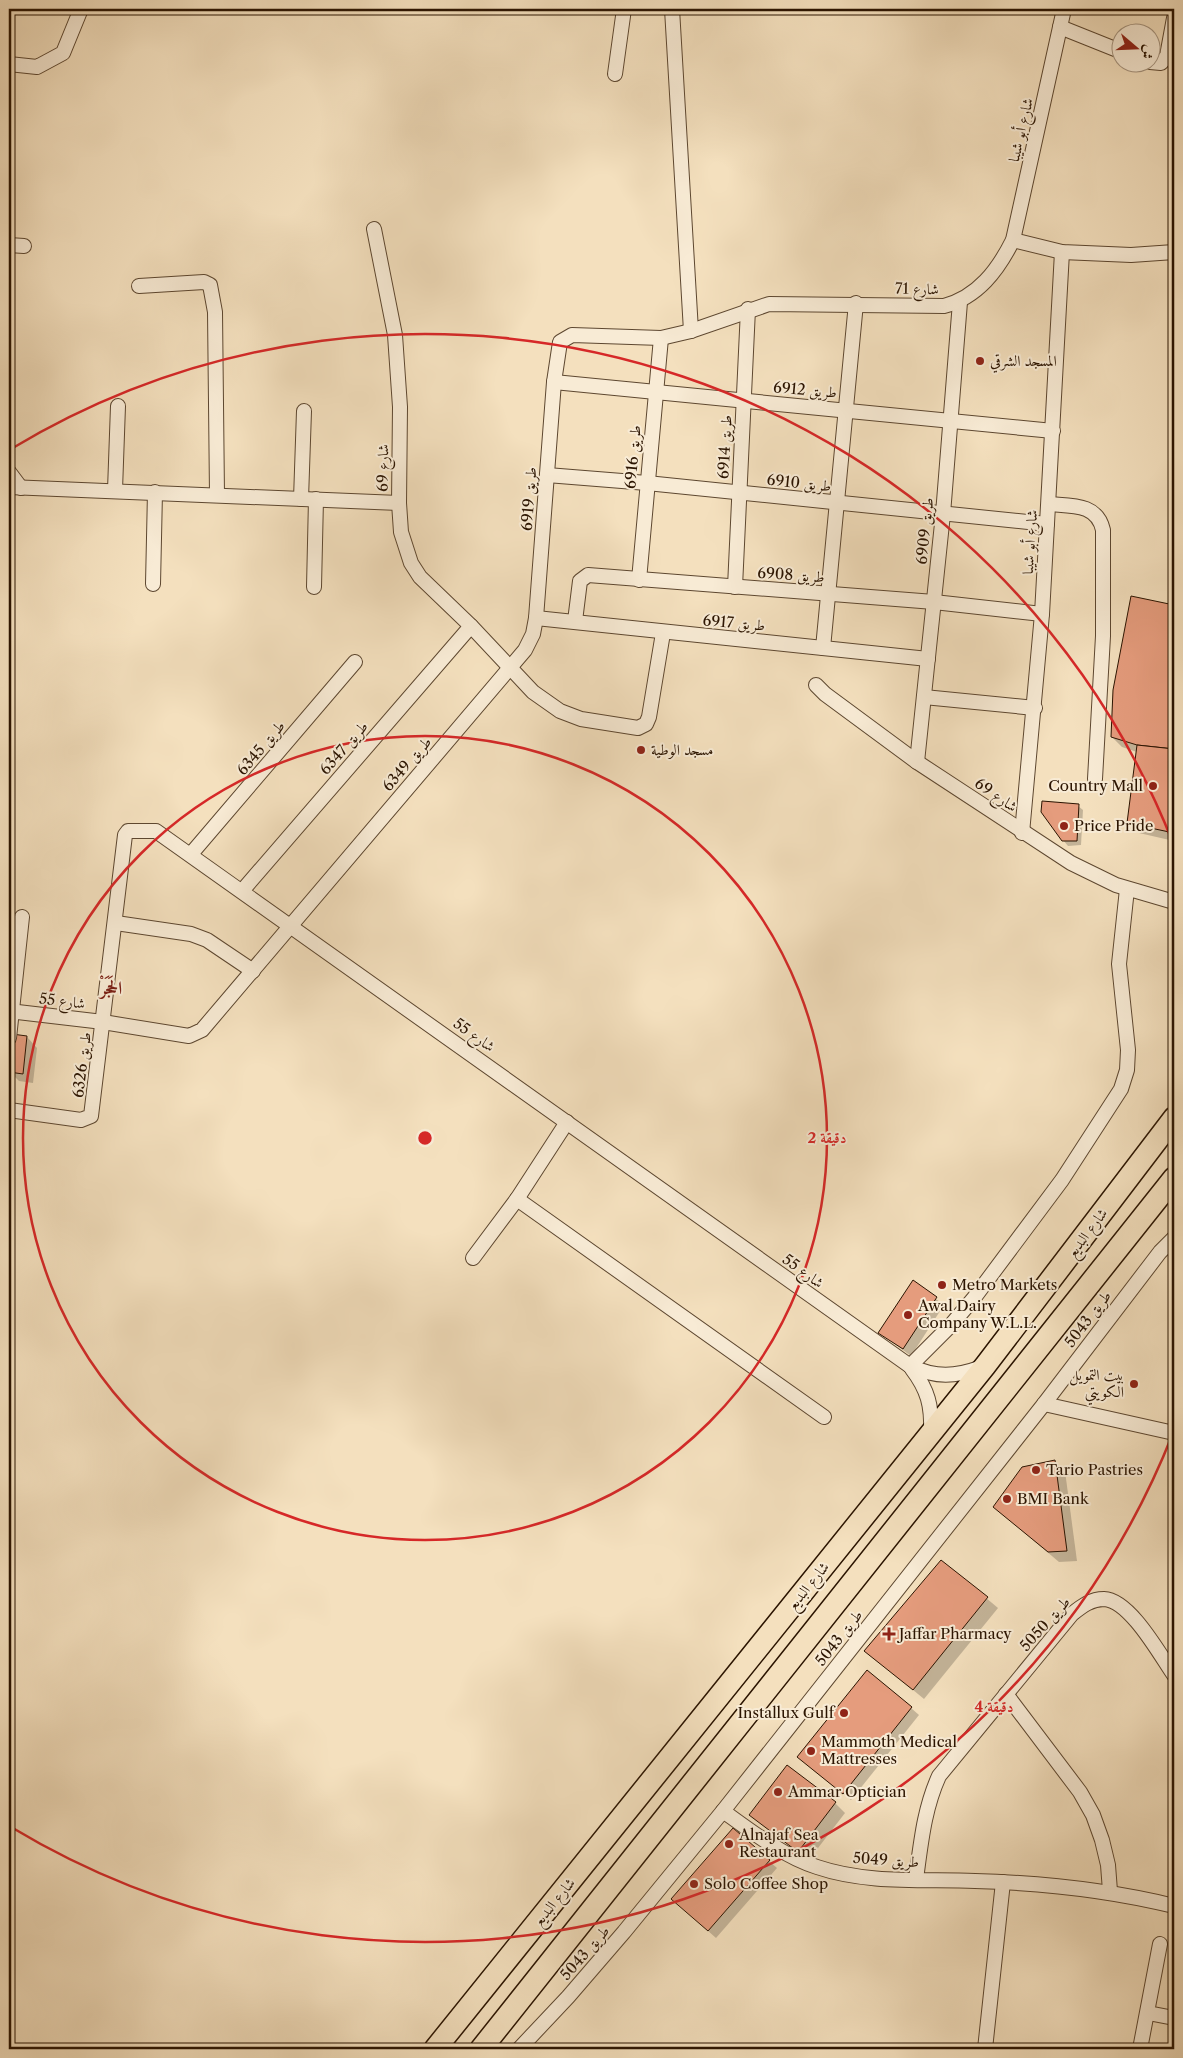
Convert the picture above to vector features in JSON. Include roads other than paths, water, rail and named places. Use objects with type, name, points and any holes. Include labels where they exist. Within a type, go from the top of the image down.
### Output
[{"type":"main road","name":"شارع البديع","points":[[435,2049],[985,1366],[1174,1118]]},
{"type":"main road","points":[[481,2049],[1174,1178]]},
{"type":"street","points":[[9,64],[37,67],[63,53],[81,9]]},
{"type":"street","points":[[615,74],[624,9]]},
{"type":"street","points":[[672,9],[690,331]]},
{"type":"street","name":"شارع أبو شيبا","points":[[1012,240],[1064,9]]},
{"type":"street","points":[[1160,63],[1167,56],[1174,18]]},
{"type":"street","points":[[1060,27],[1110,47]]},
{"type":"street","name":"شارع 69","points":[[374,228],[390,300],[398,371],[398,504],[401,532],[411,564],[420,577],[471,626],[533,692],[560,711],[581,719],[638,728],[648,721],[663,633]]},
{"type":"street","points":[[1012,240],[1062,252],[1131,255],[1174,252]]},
{"type":"street","name":"شارع 71","points":[[554,382],[558,346],[567,336],[660,338],[690,331],[748,309],[769,304],[944,306],[960,302],[991,275],[1004,258],[1012,240]]},
{"type":"street","points":[[9,245],[24,246]]},
{"type":"street","name":"شارع أبو شيبا","points":[[1022,832],[1035,708],[1042,614],[1062,252]]},
{"type":"street","points":[[139,286],[204,282],[210,285],[214,312],[217,495]]},
{"type":"street","name":"طريق 6909","points":[[917,762],[943,514],[960,302]]},
{"type":"street","points":[[823,648],[856,304]]},
{"type":"street","name":"طريق 6914","points":[[735,587],[748,309]]},
{"type":"street","name":"طريق 6916","points":[[639,580],[660,338]]},
{"type":"street","name":"طريق 6912","points":[[554,382],[1053,431]]},
{"type":"street","name":"طريق 6919","points":[[536,618],[554,382]]},
{"type":"street","points":[[115,490],[118,406]]},
{"type":"street","points":[[301,499],[304,411]]},
{"type":"street","points":[[9,472],[15,487],[398,504]]},
{"type":"street","name":"طريق 6910","points":[[548,475],[647,483],[1047,524]]},
{"type":"street","points":[[153,584],[154,492]]},
{"type":"street","points":[[314,587],[316,499]]},
{"type":"street","points":[[1049,504],[1087,508],[1098,517],[1103,530],[1104,636],[1095,779]]},
{"type":"street","name":"طريق 6908","points":[[575,621],[580,581],[588,575],[934,602],[1042,614]]},
{"type":"street","name":"طريق 6917","points":[[536,618],[575,621],[663,633],[928,659]]},
{"type":"street","name":"طريق 6349","points":[[290,925],[511,668],[525,650],[533,634],[536,618]]},
{"type":"street","name":"طريق 6347","points":[[242,891],[471,626]]},
{"type":"street","name":"طريق 6345","points":[[191,854],[355,662]]},
{"type":"street","name":"شارع 69","points":[[816,685],[825,694],[917,762],[1072,863],[1127,889],[1174,902]]},
{"type":"street","points":[[924,697],[1035,708]]},
{"type":"street","name":"طريق 6326","points":[[9,1110],[88,1119],[92,1112],[126,832],[156,831],[191,854]]},
{"type":"street","points":[[191,854],[290,925]]},
{"type":"street","points":[[910,1366],[951,1325],[974,1298],[1062,1180],[1121,1089],[1126,1070],[1128,1050],[1119,964],[1127,889]]},
{"type":"street","points":[[9,1038],[10,1011],[22,917]]},
{"type":"street","points":[[116,923],[192,934],[208,940],[253,971]]},
{"type":"street","name":"شارع 55","points":[[10,1011],[103,1022],[182,1035],[196,1034],[253,971],[290,925],[910,1366],[926,1374],[946,1376],[985,1366]]},
{"type":"street","points":[[473,1258],[517,1199],[567,1122]]},
{"type":"street","points":[[517,1199],[824,1417]]},
{"type":"street","name":"طريق 5043","points":[[519,2049],[568,1997],[624,1932],[723,1811],[1044,1404],[1160,1252],[1174,1238]]},
{"type":"street","name":"شارع 55","points":[[910,1366],[928,1393],[931,1404],[931,1434]]},
{"type":"street","points":[[1044,1404],[1174,1433]]},
{"type":"street","name":"طريق 5050","points":[[916,1879],[924,1818],[939,1776],[1072,1614],[1087,1602],[1105,1599],[1122,1605],[1174,1675]]},
{"type":"street","points":[[1006,1694],[1080,1792],[1092,1815],[1106,1857],[1110,1891]]},
{"type":"street","name":"طريق 5049","points":[[723,1811],[767,1842],[817,1867],[880,1879],[1003,1882],[1110,1891],[1174,1906]]},
{"type":"street","points":[[985,2049],[1003,1882]]},
{"type":"street","points":[[1140,2049],[1160,1944]]},
{"type":"street","points":[[1148,2013],[1174,2018]]},
{"type":"place","name":"المسجد الشرقي","points":[[980,361]]},
{"type":"place","name":"مسجد الوطية","points":[[641,750]]},
{"type":"place","name":"Country Mall","points":[[1153,786]]},
{"type":"place","name":"Price Pride","points":[[1064,826]]},
{"type":"place","name":"Metro Markets","points":[[942,1285]]},
{"type":"place","name":"Awal Dairy Company W.L.L.","points":[[908,1315]]},
{"type":"place","name":"بيت التمويل الكويتي","points":[[1134,1384]]},
{"type":"place","name":"Tario Pastries","points":[[1036,1470]]},
{"type":"place","name":"BMI Bank","points":[[1007,1499]]},
{"type":"place","name":"Jaffar Pharmacy","points":[[889,1634]]},
{"type":"place","name":"Installux Gulf","points":[[844,1713]]},
{"type":"place","name":"Mammoth Medical Mattresses","points":[[811,1751]]},
{"type":"place","name":"Ammar Optician","points":[[778,1792]]},
{"type":"place","name":"Alnajaf Sea Restaurant","points":[[729,1844]]},
{"type":"place","name":"Solo Coffee Shop","points":[[694,1884]]},
{"type":"district","name":"الحَجَرْ","points":[[111,988]]}]
